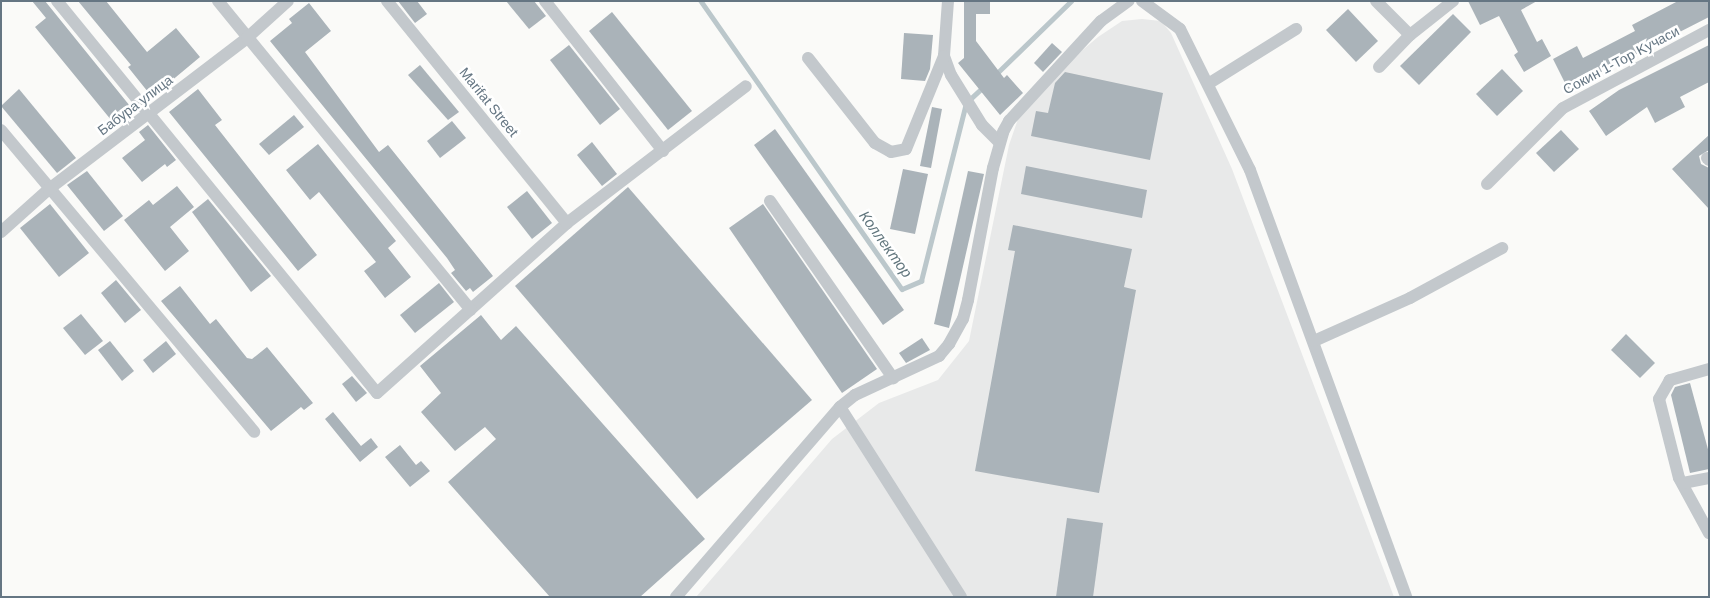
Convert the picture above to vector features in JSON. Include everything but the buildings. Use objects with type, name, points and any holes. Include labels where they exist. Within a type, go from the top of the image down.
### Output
[{"type":"street","points":[[57,1],[377,393],[567,223],[746,86]]},
{"type":"street","points":[[218,1],[470,310]]},
{"type":"street","name":"Бабура улица","points":[[1,232],[49,189],[247,38],[288,1]]},
{"type":"street","name":"Marifat Street","points":[[387,1],[567,223]]},
{"type":"street","points":[[545,1],[663,151]]},
{"type":"street","points":[[808,58],[875,143],[891,152],[906,150],[944,56],[948,1]]},
{"type":"street","points":[[676,597],[840,407],[855,395],[939,356],[958,330],[968,300],[999,142],[1009,121],[1101,21],[1129,1]]},
{"type":"street","points":[[1142,1],[1180,29],[1250,170],[1406,597]]},
{"type":"street","points":[[1376,1],[1410,35]]},
{"type":"street","points":[[1380,67],[1410,35],[1453,1]]},
{"type":"street","points":[[1208,84],[1296,29]]},
{"type":"street","name":"Сокин 1-Тор Kучаси","points":[[1487,184],[1563,108],[1709,30]]},
{"type":"street","points":[[944,56],[967,103],[999,142]]},
{"type":"street","points":[[1,130],[254,432]]},
{"type":"street","points":[[770,201],[893,378]]},
{"type":"street","points":[[1314,341],[1410,298],[1502,248]]},
{"type":"street","points":[[1709,369],[1670,380],[1659,399],[1683,483],[1709,533]]},
{"type":"street","points":[[840,407],[961,597]]},
{"type":"street","points":[[1683,483],[1709,478]]},
{"type":"shaded area","points":[[1142,19],[1161,21],[1171,33],[1232,169],[1394,597],[696,597],[832,439],[879,403],[938,380],[969,341],[1009,145],[1019,116],[1059,70],[1098,37],[1122,21]]},
{"type":"waterway","name":"Коллектор","points":[[701,1],[902,289],[921,281],[966,103],[983,87]]},
{"type":"waterway","name":"Коллектор","points":[[995,75],[1071,1]]}]
